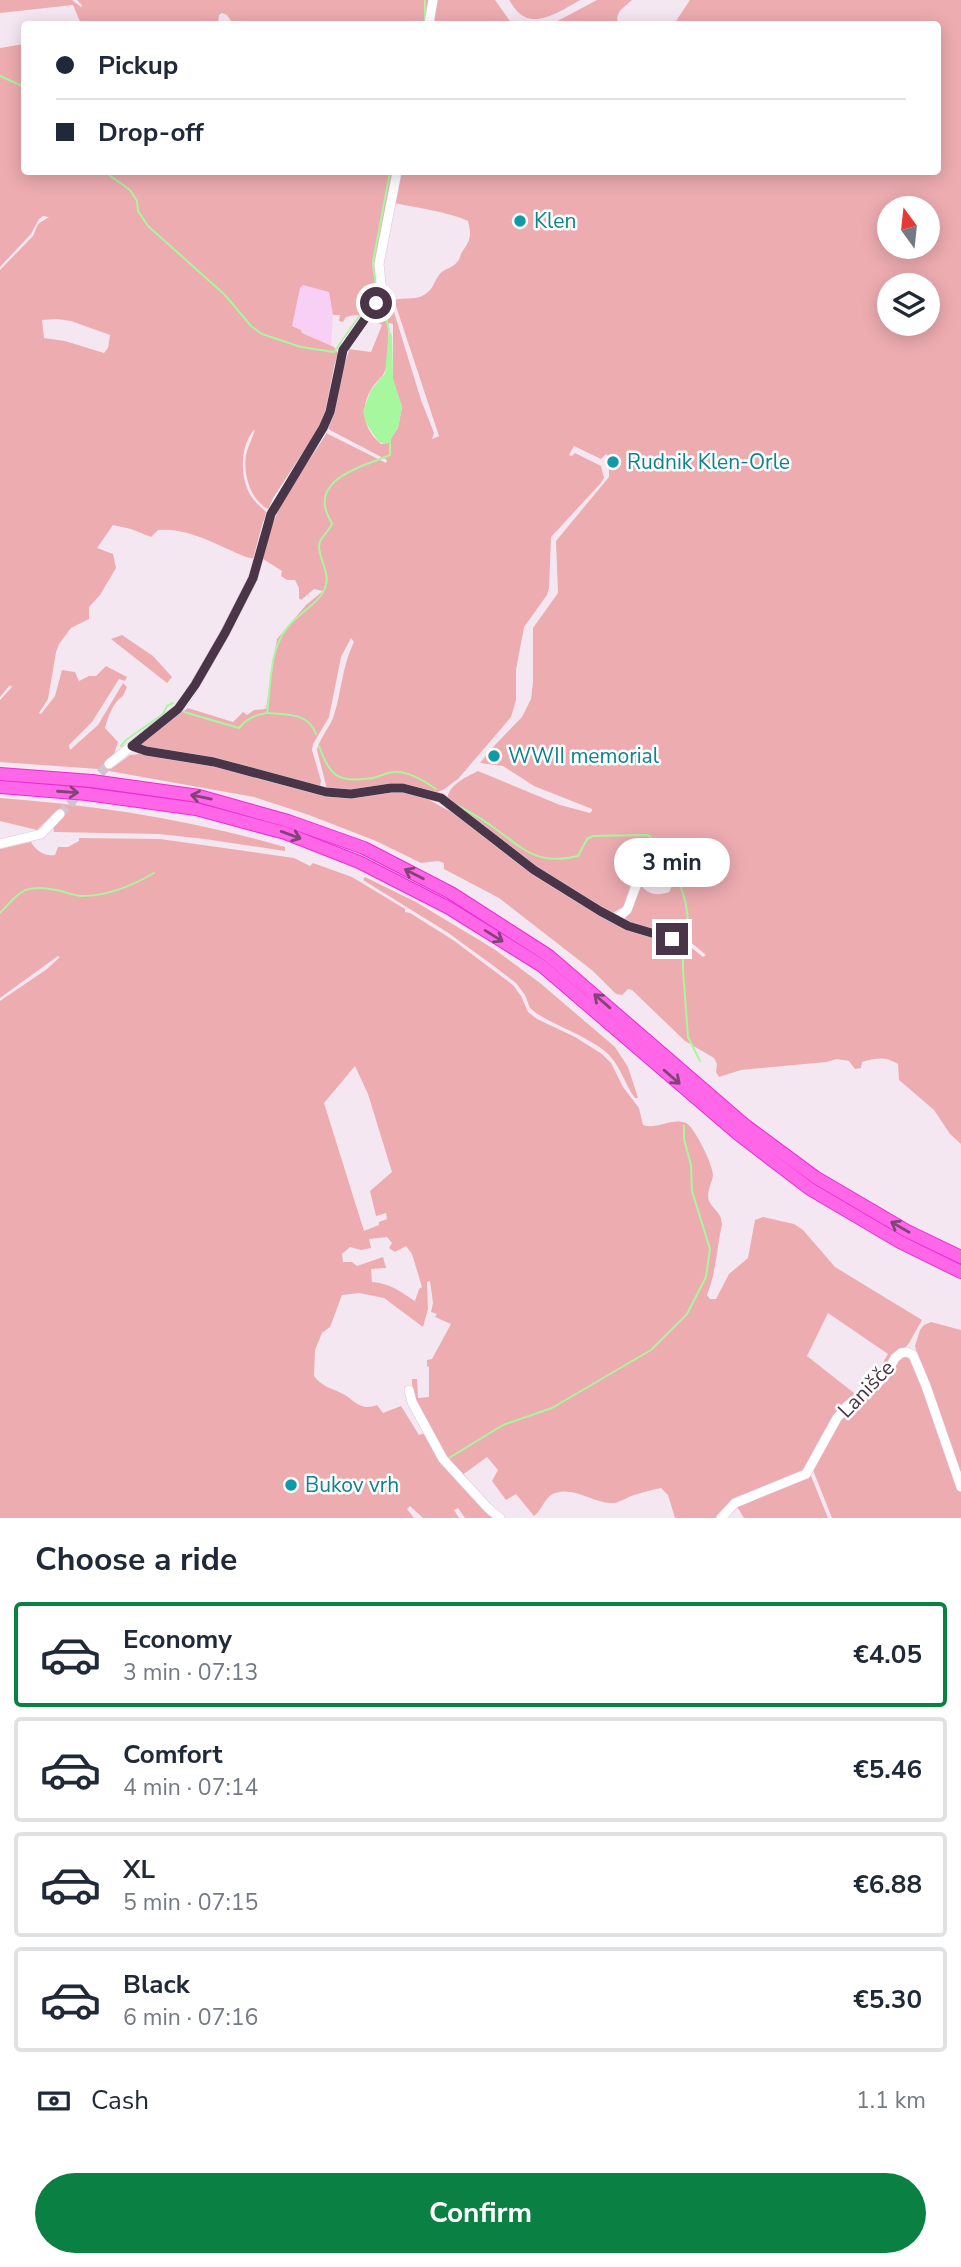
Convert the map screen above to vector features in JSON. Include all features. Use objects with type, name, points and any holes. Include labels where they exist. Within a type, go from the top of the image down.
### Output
[{"type":"highway","points":[[0,774],[92,781],[199,796],[288,821],[364,848],[451,893],[549,956],[746,1126],[815,1177],[907,1231],[961,1257]]},
{"type":"highway","points":[[0,787],[87,794],[196,809],[285,833],[359,862],[449,908],[542,966],[738,1134],[810,1189],[900,1242],[961,1272]]},
{"type":"street","points":[[430,21],[433,0]]},
{"type":"street","points":[[109,764],[178,709],[225,633],[253,578],[267,525],[277,501],[306,460],[330,412],[343,350],[382,292],[379,264],[396,175]]},
{"type":"street","points":[[132,746],[146,751],[214,762],[326,792],[351,794],[403,788],[441,798],[534,870],[628,926],[672,939]]},
{"type":"street","points":[[0,844],[41,834],[60,814]]},
{"type":"street","points":[[616,919],[627,909],[641,873]]},
{"type":"street","name":"Lanišče","points":[[721,1518],[735,1503],[806,1474],[837,1418],[847,1406],[877,1384],[895,1358],[907,1352],[913,1355],[926,1386],[961,1487]]},
{"type":"street","points":[[409,1391],[412,1402],[443,1459],[500,1518]]},
{"type":"shaded area","points":[[0,0],[72,0],[81,7],[77,0],[431,0],[428,21],[231,21],[222,13],[218,21],[80,21],[73,5],[0,13]]},
{"type":"shaded area","points":[[435,0],[495,0],[510,21],[432,21]]},
{"type":"shaded area","points":[[509,0],[580,0],[553,15],[531,19],[520,14]]},
{"type":"shaded area","points":[[597,0],[632,0],[619,13],[617,21],[558,21]]},
{"type":"shaded area","points":[[690,0],[961,0],[961,1144],[950,1134],[934,1110],[899,1080],[898,1064],[889,1060],[880,1058],[862,1062],[861,1068],[855,1069],[849,1061],[837,1059],[741,1070],[719,1077],[714,1058],[685,1041],[632,990],[628,989],[622,995],[616,994],[593,971],[499,898],[444,869],[444,863],[421,863],[376,841],[254,797],[98,769],[0,762],[0,700],[12,687],[10,685],[0,697],[0,270],[33,236],[38,224],[49,217],[43,216],[39,219],[31,234],[0,267],[0,48],[21,44],[21,175],[393,175],[376,264],[380,288],[378,297],[363,316],[354,315],[346,317],[343,322],[339,321],[340,315],[333,315],[329,292],[303,285],[300,288],[292,326],[334,347],[339,355],[330,404],[320,432],[300,466],[268,509],[252,493],[247,478],[246,455],[255,429],[246,443],[244,480],[251,496],[266,512],[256,559],[181,531],[158,530],[151,537],[113,525],[97,548],[113,554],[116,568],[100,595],[89,607],[89,619],[71,628],[59,644],[48,699],[39,713],[41,714],[55,696],[62,670],[75,672],[79,681],[96,676],[106,666],[127,677],[125,681],[119,679],[92,722],[69,745],[70,750],[98,725],[123,683],[127,687],[111,710],[105,728],[118,742],[114,754],[106,762],[111,769],[130,755],[139,754],[229,769],[331,795],[353,797],[408,791],[469,822],[546,881],[614,920],[627,931],[651,937],[656,935],[676,944],[687,944],[703,957],[706,955],[688,940],[626,923],[629,902],[641,885],[653,894],[669,892],[674,882],[664,863],[651,862],[637,880],[633,877],[624,906],[613,913],[606,912],[549,879],[478,823],[448,804],[452,788],[478,771],[560,805],[590,813],[592,811],[534,786],[503,766],[480,763],[522,717],[531,699],[533,628],[558,593],[556,541],[609,477],[609,468],[616,463],[606,454],[601,459],[574,446],[569,455],[575,453],[601,466],[604,478],[551,537],[549,588],[524,627],[516,670],[516,700],[511,717],[458,779],[443,790],[433,793],[399,785],[353,792],[327,789],[317,750],[334,715],[354,642],[351,638],[341,657],[329,717],[313,744],[320,787],[219,762],[148,749],[142,744],[143,740],[188,708],[233,722],[243,712],[247,715],[254,710],[266,709],[277,639],[306,605],[323,591],[314,589],[301,600],[295,580],[287,580],[281,576],[282,571],[263,559],[268,525],[284,492],[324,432],[386,463],[387,460],[327,427],[333,411],[345,351],[348,349],[371,352],[382,325],[369,318],[385,293],[391,302],[434,433],[432,439],[439,436],[394,300],[419,297],[429,291],[441,273],[459,260],[470,231],[468,221],[441,212],[394,203],[399,175],[941,175],[941,21],[676,21]],"holes":[[[42,320],[71,321],[110,335],[108,348],[104,353],[65,341],[44,338]],[[389,323],[393,324],[393,380],[402,407],[398,428],[388,443],[381,444],[366,424],[365,409],[369,393],[386,367]]]},
{"type":"shaded area","points":[[296,279],[329,292],[333,315],[331,346],[291,325]]},
{"type":"shaded area","points":[[389,330],[392,335],[393,378],[402,407],[398,427],[390,441],[384,444],[378,441],[366,423],[363,411],[371,390],[385,373]]},
{"type":"shaded area","points":[[122,635],[153,656],[172,677],[167,683],[111,639]]},
{"type":"shaded area","points":[[0,798],[108,809],[179,821],[250,837],[285,847],[285,851],[159,834],[54,832],[53,826],[63,818],[55,812],[37,830],[0,821]]},
{"type":"shaded area","points":[[79,838],[160,839],[294,858],[310,866],[313,863],[352,877],[405,909],[405,912],[453,940],[513,985],[528,1012],[537,1019],[575,1037],[602,1054],[611,1063],[623,1087],[639,1108],[643,1125],[654,1126],[675,1121],[689,1126],[710,1163],[713,1175],[708,1197],[722,1224],[707,1295],[710,1299],[716,1299],[729,1274],[748,1258],[755,1220],[763,1217],[794,1224],[803,1230],[835,1267],[922,1320],[909,1343],[883,1375],[841,1411],[804,1473],[773,1485],[719,1518],[675,1518],[668,1495],[661,1488],[614,1503],[562,1491],[548,1497],[534,1516],[516,1494],[506,1500],[492,1481],[498,1470],[487,1457],[461,1476],[422,1417],[412,1379],[417,1379],[418,1398],[429,1397],[427,1360],[432,1359],[451,1324],[435,1317],[437,1314],[431,1312],[433,1303],[430,1281],[427,1282],[428,1309],[423,1327],[384,1298],[359,1293],[342,1295],[330,1327],[322,1333],[315,1350],[314,1376],[356,1403],[371,1407],[377,1405],[383,1413],[401,1406],[419,1435],[426,1433],[495,1518],[465,1518],[458,1508],[454,1510],[459,1518],[423,1518],[410,1506],[407,1509],[414,1518],[0,1518],[0,1001],[60,957],[0,998],[0,849],[31,842],[41,852],[55,855],[58,847],[68,847],[79,841]],"holes":[[[355,1066],[368,1094],[392,1172],[370,1191],[376,1216],[386,1213],[387,1219],[364,1231],[324,1103]],[[387,1237],[392,1243],[389,1248],[395,1252],[406,1246],[412,1254],[422,1287],[415,1301],[390,1286],[372,1282],[371,1269],[386,1268],[383,1257],[357,1266],[352,1262],[343,1262],[342,1254],[350,1247],[361,1250],[371,1248],[369,1239]],[[828,1313],[888,1354],[877,1373],[854,1393],[807,1356]]]},
{"type":"shaded area","points":[[365,877],[416,902],[494,949],[540,983],[615,1047],[628,1067],[638,1098],[635,1098],[620,1070],[602,1049],[536,1013],[530,1008],[516,983],[447,932],[363,880]]},
{"type":"shaded area","points":[[931,1322],[961,1330],[961,1481],[915,1346],[920,1330]]},
{"type":"shaded area","points":[[906,1355],[911,1358],[961,1491],[961,1518],[832,1518],[813,1470],[835,1424]]},
{"type":"shaded area","points":[[809,1475],[828,1518],[744,1518],[736,1505]]},
{"type":"waterway","points":[[425,0],[425,20]]},
{"type":"waterway","points":[[0,76],[21,86]]},
{"type":"waterway","points":[[109,175],[130,190],[137,201],[138,211],[148,226],[225,295],[251,326],[262,334],[301,347],[334,352],[374,295],[373,262],[389,175]]},
{"type":"waterway","points":[[382,301],[389,330]]},
{"type":"waterway","points":[[184,712],[239,728],[252,718],[267,713],[274,657],[281,637],[291,623],[318,599],[325,588],[326,572],[319,546],[332,523],[325,508],[325,496],[340,477],[390,455],[390,441]]},
{"type":"waterway","points":[[121,746],[163,714],[167,706],[173,703]]},
{"type":"waterway","points":[[267,713],[302,718],[316,734]]},
{"type":"waterway","points":[[319,746],[332,772],[344,779],[373,778],[400,772],[436,789]]},
{"type":"waterway","points":[[455,804],[531,854],[551,859],[578,856],[587,839],[593,836],[648,835],[665,855],[679,881],[687,910],[686,935]]},
{"type":"waterway","points":[[0,913],[20,893],[33,888],[92,896],[119,889],[154,873]]},
{"type":"waterway","points":[[683,946],[688,1037],[700,1061]]},
{"type":"waterway","points":[[449,1458],[503,1425],[552,1408],[651,1350],[687,1314],[706,1277],[710,1249],[692,1191],[691,1165],[684,1139],[684,1126]]},
{"type":"tunnel","points":[[91,783],[109,764]]},
{"type":"tunnel","points":[[60,814],[81,792]]},
{"type":"place","name":"Klen","points":[[520,221]]},
{"type":"place","name":"Rudnik Klen-Orle","points":[[613,462]]},
{"type":"place","name":"WWII memorial","points":[[494,756]]},
{"type":"place","name":"Bukov vrh","points":[[291,1485]]},
{"type":"route","points":[[376,303],[343,350],[330,412],[306,460],[277,501],[267,525],[253,578],[225,633],[178,709],[132,746],[146,751],[214,762],[326,792],[351,794],[403,788],[441,798],[534,870],[600,911],[628,926],[672,939]]}]
